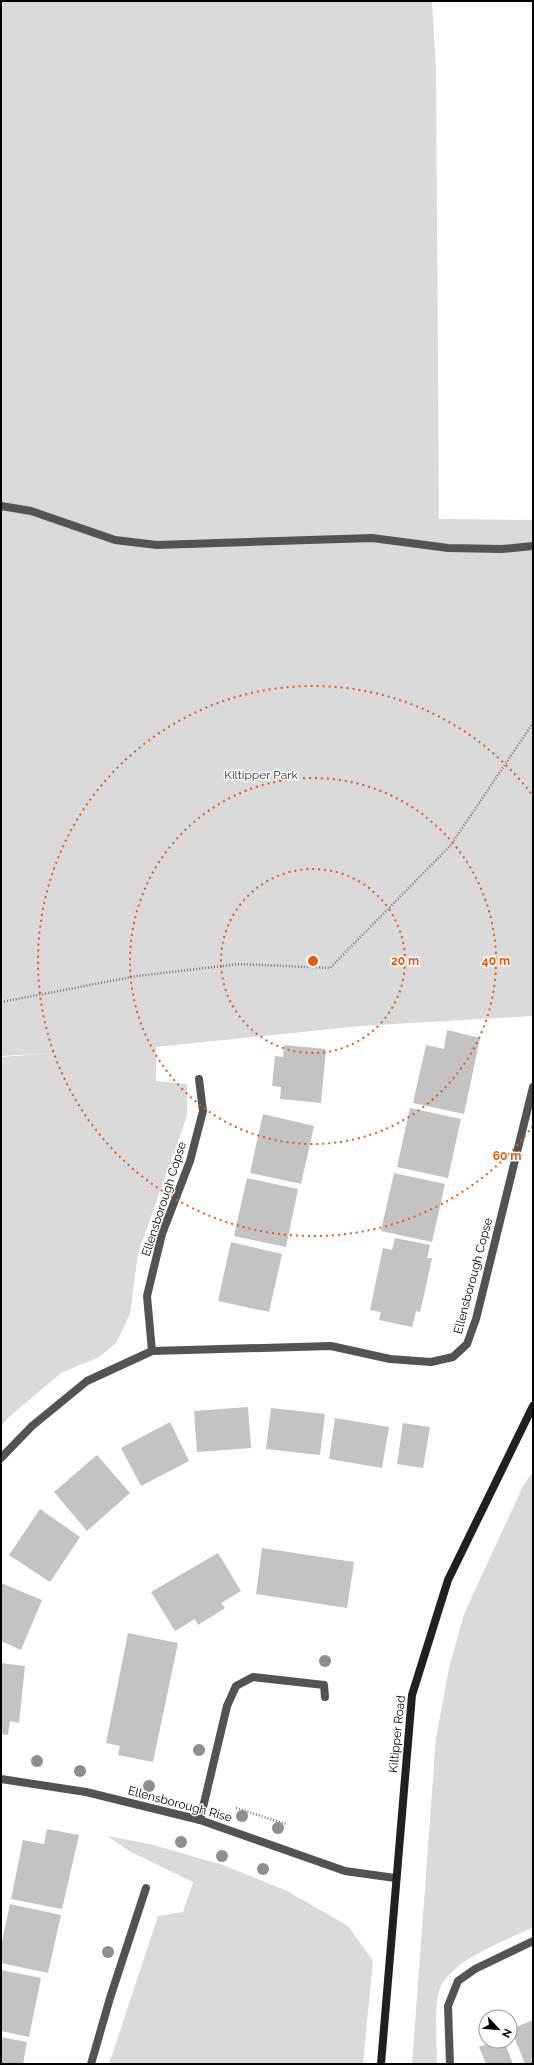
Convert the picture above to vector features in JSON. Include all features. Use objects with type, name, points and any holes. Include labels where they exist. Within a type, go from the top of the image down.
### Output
[{"type":"street","points":[[1,506],[31,511],[115,540],[157,546],[372,538],[448,548],[502,549],[533,546]]},
{"type":"street","name":"Ellensborough Copse","points":[[152,1351],[147,1296],[162,1234],[190,1161],[203,1112],[199,1079]]},
{"type":"street","name":"Ellensborough Copse","points":[[1,1458],[32,1426],[87,1381],[152,1351],[331,1346],[390,1359],[431,1362],[453,1357],[467,1344],[476,1319],[533,1087]]},
{"type":"street","name":"Kiltipper Road","points":[[381,2064],[395,1878],[412,1695],[448,1580],[530,1419],[533,1406]]},
{"type":"street","points":[[200,1820],[227,1706],[236,1686],[253,1677],[324,1685],[325,1697]]},
{"type":"street","name":"Ellensborough Rise","points":[[1,1779],[86,1792],[200,1820],[345,1871],[395,1878]]},
{"type":"street","points":[[91,2064],[110,1998],[146,1888]]},
{"type":"street","points":[[450,2064],[448,2006],[458,1981],[475,1969],[533,1940]]},
{"type":"path","points":[[1,1002],[137,976],[239,964],[330,968],[450,846],[533,722]]},
{"type":"path","points":[[236,1808],[286,1824]]},
{"type":"green space","name":"Kiltipper Park","points":[[1,1],[432,1],[436,70],[439,519],[533,520],[533,1016],[360,1026],[156,1047],[156,1081],[187,1084],[187,1116],[138,1253],[130,1314],[116,1343],[99,1357],[61,1373],[9,1417],[1,1426],[1,1057],[54,1053],[1,1056]]},
{"type":"green space","points":[[533,1474],[533,1927],[494,1945],[466,1961],[454,1970],[445,1980],[437,1998],[437,2064],[412,2064],[436,1738],[449,1668],[464,1614],[523,1486]]},
{"type":"green space","points":[[107,1836],[150,1844],[223,1865],[287,1891],[348,1926],[373,1961],[363,2064],[109,2064],[158,1916],[183,1912],[193,1882],[129,1851]]},
{"type":"building","points":[[447,1030],[480,1038],[464,1114],[413,1103],[426,1045],[444,1049]]},
{"type":"building","points":[[284,1045],[326,1049],[321,1103],[280,1099],[281,1087],[272,1086],[275,1056],[283,1057]]},
{"type":"building","points":[[410,1108],[461,1119],[448,1178],[397,1167]]},
{"type":"building","points":[[263,1114],[314,1126],[301,1184],[250,1173]]},
{"type":"building","points":[[394,1173],[445,1184],[432,1242],[381,1231]]},
{"type":"building","points":[[247,1178],[298,1189],[286,1247],[234,1236]]},
{"type":"building","points":[[395,1238],[430,1245],[427,1258],[432,1258],[426,1286],[420,1312],[416,1311],[412,1327],[379,1320],[381,1312],[370,1310],[383,1248],[392,1250]]},
{"type":"building","points":[[231,1242],[282,1254],[269,1312],[218,1301]]},
{"type":"building","points":[[248,1407],[251,1448],[197,1452],[194,1411]]},
{"type":"building","points":[[271,1408],[325,1414],[320,1455],[266,1449]]},
{"type":"building","points":[[335,1418],[389,1427],[382,1468],[329,1459]]},
{"type":"building","points":[[170,1422],[189,1461],[141,1486],[121,1448]]},
{"type":"building","points":[[403,1423],[430,1427],[423,1468],[397,1464]]},
{"type":"building","points":[[97,1455],[130,1493],[87,1531],[54,1492]]},
{"type":"building","points":[[40,1509],[80,1537],[50,1582],[9,1555]]},
{"type":"building","points":[[262,1548],[354,1562],[347,1608],[256,1594]]},
{"type":"building","points":[[218,1553],[241,1591],[221,1603],[225,1608],[198,1625],[195,1619],[175,1631],[151,1592]]},
{"type":"building","points":[[1,1583],[42,1600],[21,1650],[1,1641]]},
{"type":"building","points":[[128,1633],[178,1643],[153,1762],[118,1755],[120,1746],[106,1743]]},
{"type":"building","points":[[1,1663],[25,1666],[19,1723],[10,1721],[8,1735],[1,1734]]},
{"type":"building","points":[[47,1829],[79,1835],[62,1909],[11,1899],[23,1840],[44,1844]]},
{"type":"building","points":[[10,1904],[61,1915],[48,1973],[1,1963],[1,1946]]},
{"type":"building","points":[[1,1970],[41,1978],[29,2037],[1,2031]]},
{"type":"building","points":[[533,2020],[533,2064],[525,2064],[518,2046],[518,2026]]},
{"type":"building","points":[[1,2037],[27,2042],[23,2064],[1,2064]]},
{"type":"building","points":[[480,2049],[507,2049],[513,2064],[486,2064]]}]
